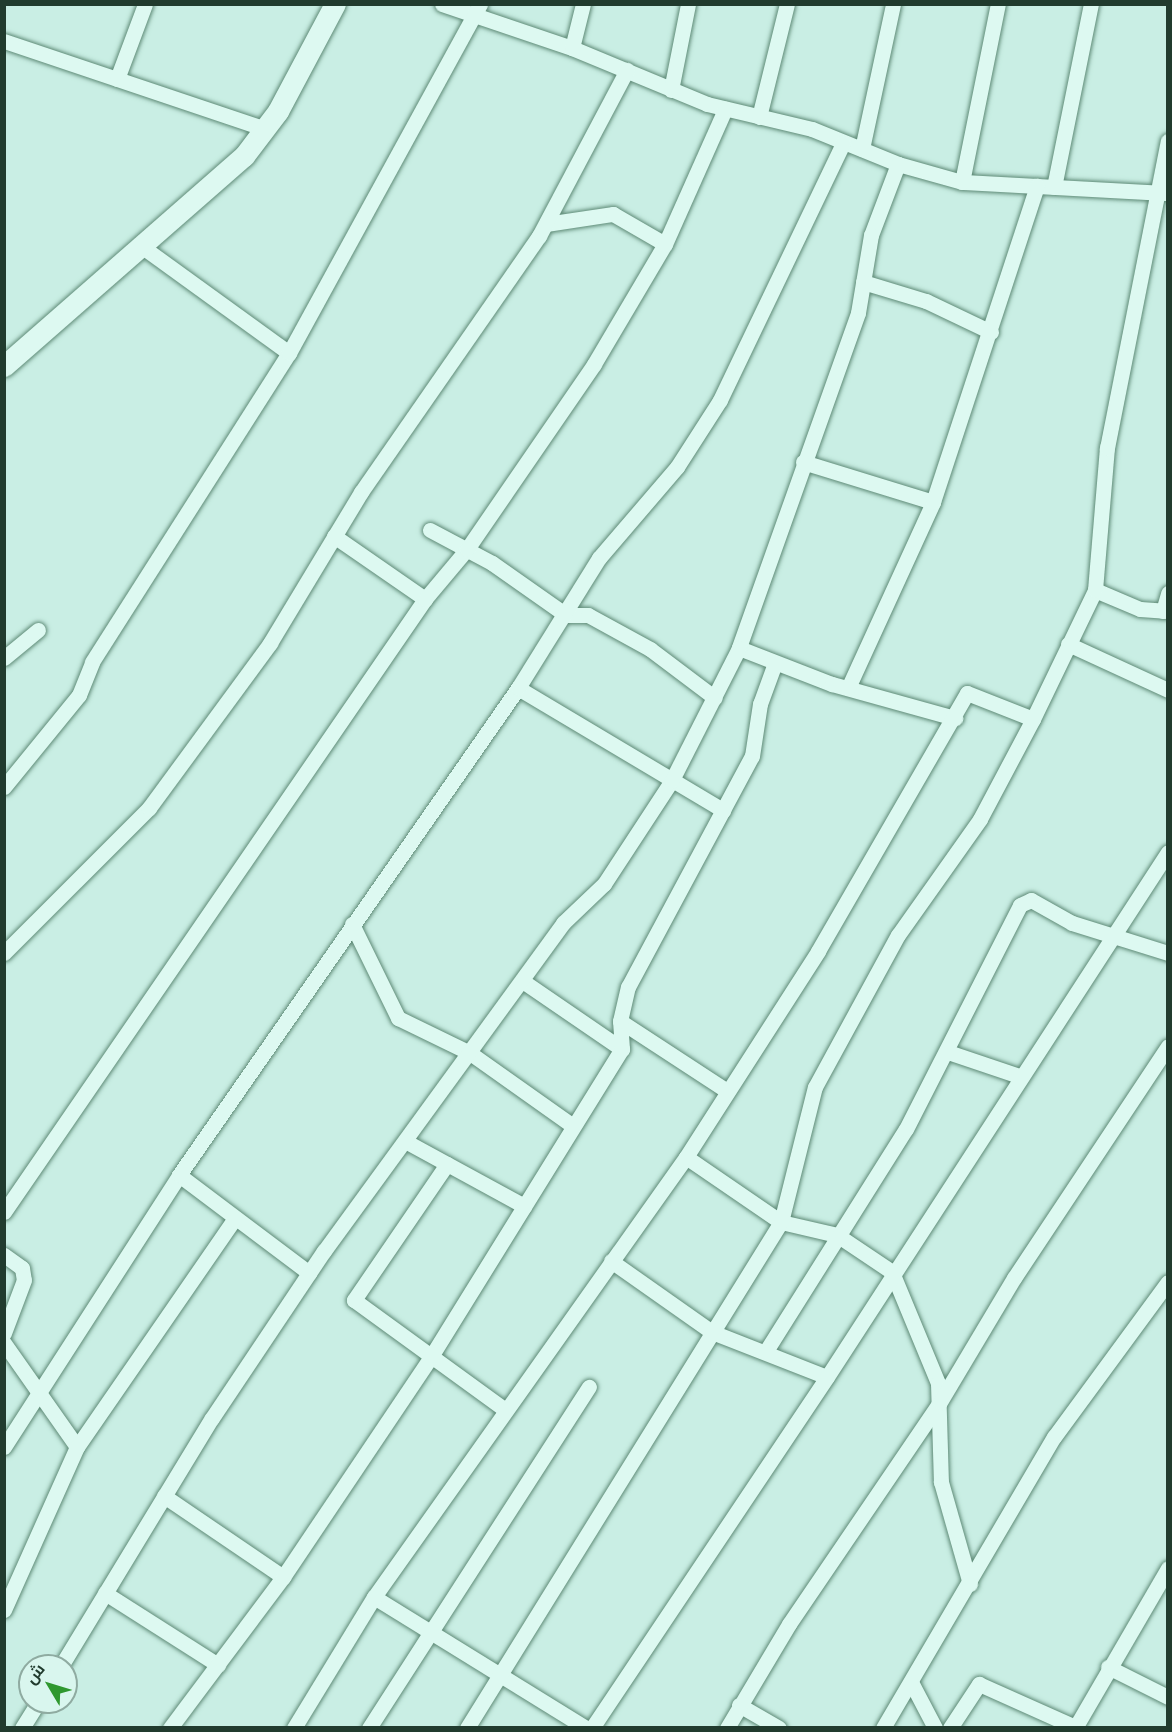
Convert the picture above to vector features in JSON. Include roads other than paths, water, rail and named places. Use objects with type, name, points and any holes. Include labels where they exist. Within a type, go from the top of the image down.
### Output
[{"type":"street","points":[[117,79],[145,4]]},
{"type":"street","points":[[5,364],[144,248],[230,171],[266,129],[335,4]]},
{"type":"street","points":[[442,4],[478,10],[671,90],[725,109],[759,117],[862,149],[898,164],[962,182],[1163,193]]},
{"type":"street","points":[[572,48],[582,4]]},
{"type":"street","points":[[671,90],[688,4]]},
{"type":"street","points":[[759,117],[787,4]]},
{"type":"street","points":[[862,149],[893,4]]},
{"type":"street","points":[[962,182],[998,4]]},
{"type":"street","points":[[1054,187],[1091,4]]},
{"type":"street","points":[[4,787],[79,695],[92,662],[289,353],[427,95],[478,10]]},
{"type":"street","points":[[4,41],[266,129]]},
{"type":"street","points":[[4,953],[46,907],[81,881],[180,770],[270,643],[334,536],[546,224],[627,70]]},
{"type":"street","points":[[4,1212],[425,599],[467,549],[594,364],[665,244],[725,109]]},
{"type":"street","points":[[467,1728],[496,1677],[781,1222],[815,1087],[898,935],[980,819],[1033,719],[1095,590],[1107,448],[1163,193],[1167,141]]},
{"type":"street","points":[[4,1447],[179,1175],[518,688],[566,615],[599,558],[677,467],[720,400],[843,143]]},
{"type":"street","points":[[68,1654],[164,1496],[309,1273],[524,982],[563,923],[604,884],[672,780],[739,648],[803,462],[858,313],[871,235],[898,164]]},
{"type":"street","points":[[848,688],[933,502],[991,332],[1037,186]]},
{"type":"street","points":[[546,224],[613,214],[665,244]]},
{"type":"street","points":[[144,248],[289,353]]},
{"type":"street","points":[[863,282],[926,301],[991,332]]},
{"type":"street","points":[[803,462],[933,502]]},
{"type":"street","points":[[430,530],[467,549],[566,615],[588,615],[627,636],[715,698]]},
{"type":"street","points":[[334,536],[425,599]]},
{"type":"street","points":[[1095,590],[1140,609],[1165,611],[1167,593]]},
{"type":"street","points":[[4,657],[38,630]]},
{"type":"street","points":[[1068,644],[1167,690]]},
{"type":"street","points":[[739,648],[848,688],[956,718]]},
{"type":"street","points":[[170,1728],[283,1577],[432,1355],[622,1049],[620,1021],[628,987],[752,756],[760,704],[775,663]]},
{"type":"street","points":[[518,688],[723,810]]},
{"type":"street","points":[[294,1728],[374,1597],[504,1409],[686,1157],[818,951],[956,718],[967,693],[1033,719]]},
{"type":"street","points":[[592,1728],[827,1377],[892,1272],[1167,852]]},
{"type":"street","points":[[766,1352],[948,1052],[1020,905],[1031,900],[1072,923],[1167,953]]},
{"type":"street","points":[[352,924],[398,1018],[470,1053],[573,1126]]},
{"type":"street","points":[[524,982],[622,1049]]},
{"type":"street","points":[[620,1021],[727,1092]]},
{"type":"street","points":[[727,1728],[739,1706],[940,1402],[1014,1278],[1167,1046]]},
{"type":"street","points":[[948,1052],[1019,1076]]},
{"type":"street","points":[[405,1141],[524,1206]]},
{"type":"street","points":[[686,1157],[781,1222],[837,1235],[892,1272],[931,1364],[940,1402],[941,1482],[970,1584]]},
{"type":"street","points":[[447,1164],[353,1294],[504,1409]]},
{"type":"street","points":[[179,1175],[309,1273]]},
{"type":"street","points":[[4,1610],[77,1447],[235,1218]]},
{"type":"street","points":[[4,1255],[22,1269],[24,1280],[4,1333]]},
{"type":"street","points":[[611,1261],[712,1332],[827,1377]]},
{"type":"street","points":[[883,1728],[970,1584],[1054,1437],[1167,1282]]},
{"type":"street","points":[[4,1343],[77,1447]]},
{"type":"street","points":[[369,1728],[427,1630],[589,1387]]},
{"type":"street","points":[[164,1496],[283,1577]]},
{"type":"street","points":[[950,1728],[979,1684],[1075,1727],[1167,1568]]},
{"type":"street","points":[[105,1593],[218,1665]]},
{"type":"street","points":[[374,1597],[496,1677],[586,1728]]},
{"type":"street","points":[[1108,1667],[1167,1697]]},
{"type":"street","points":[[911,1682],[934,1728]]},
{"type":"street","points":[[739,1706],[778,1728]]},
{"type":"street","points":[[22,1728],[31,1714]]}]
